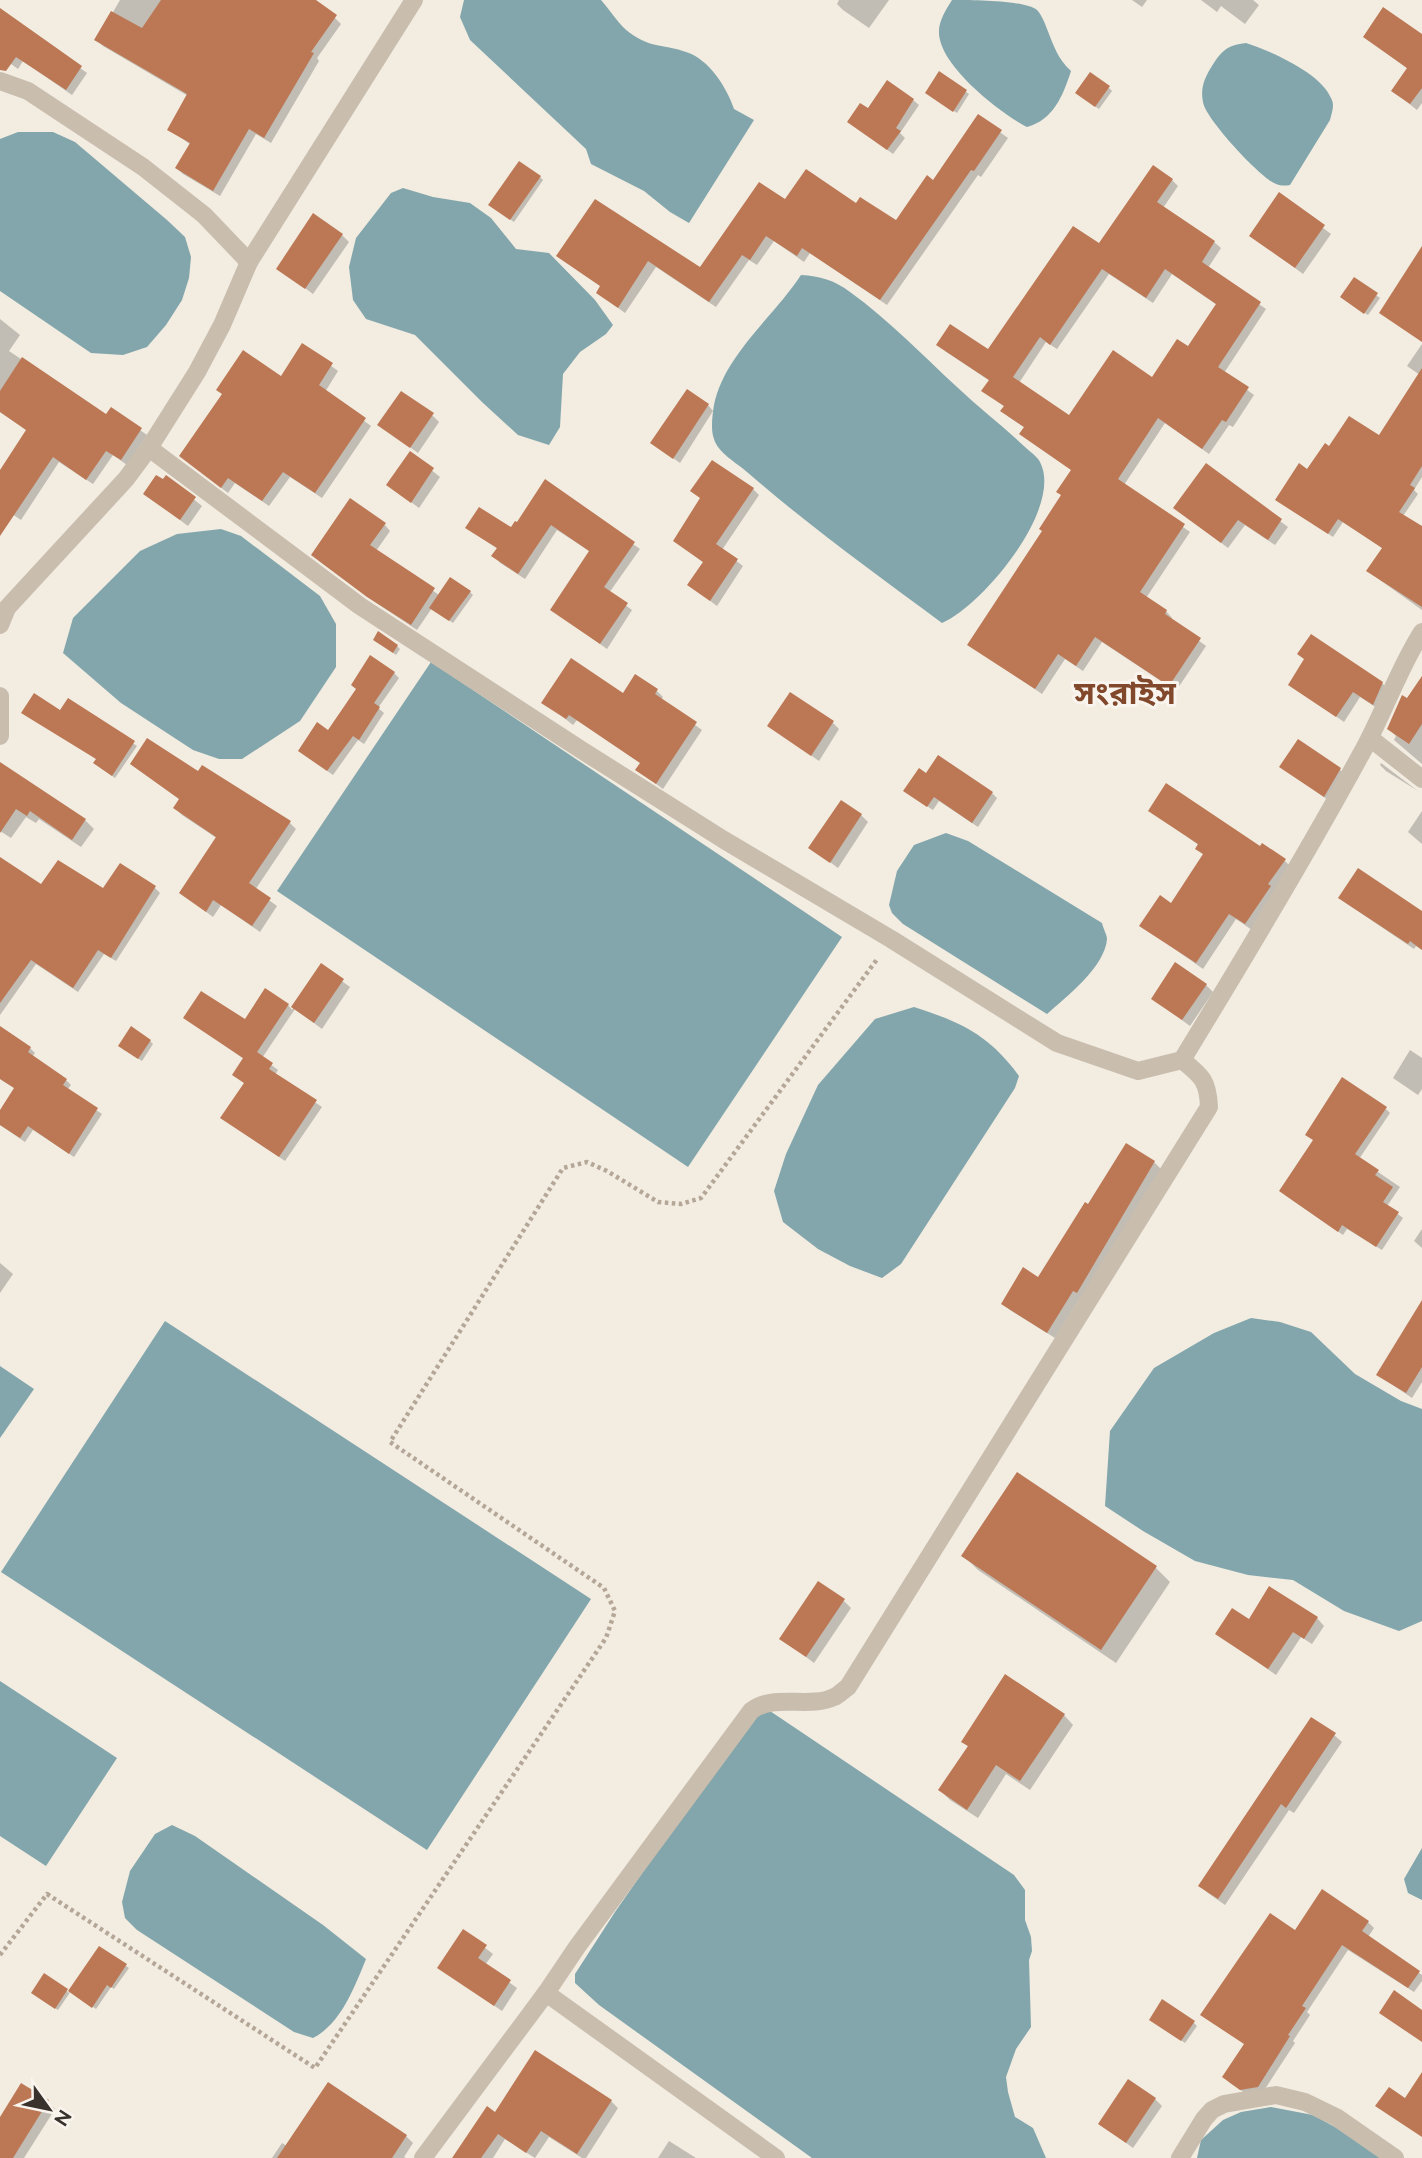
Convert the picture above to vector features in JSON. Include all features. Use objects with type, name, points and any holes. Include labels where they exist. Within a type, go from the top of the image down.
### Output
[{"type":"street","points":[[0,625],[7,608],[126,478],[149,448],[197,372],[222,325],[250,262],[414,0]]},
{"type":"street","points":[[0,81],[27,91],[143,167],[204,215],[250,262]]},
{"type":"street","points":[[149,448],[360,606],[712,833],[891,939],[1057,1043],[1138,1071],[1182,1060],[1323,825],[1370,738],[1409,653],[1422,632]]},
{"type":"street","points":[[0,696],[0,736]]},
{"type":"street","points":[[1370,738],[1422,779]]},
{"type":"street","points":[[423,2158],[751,1711],[762,1704],[819,1701],[834,1697],[848,1687],[1209,1107],[1209,1088],[1199,1073],[1182,1060]]},
{"type":"street","points":[[546,1993],[776,2158]]},
{"type":"street","points":[[1180,2158],[1212,2110],[1224,2104],[1276,2095],[1305,2102],[1336,2117],[1395,2158]]},
{"type":"path","points":[[0,1955],[47,1894],[315,2068],[606,1638],[615,1611],[604,1588],[390,1442],[563,1168],[586,1162],[607,1171],[658,1202],[681,1204],[701,1198],[891,939]]},
{"type":"water","points":[[464,0],[601,0],[622,26],[638,38],[686,52],[702,61],[722,84],[734,109],[754,120],[689,223],[644,191],[591,164],[586,149],[470,40],[460,17]]},
{"type":"water","points":[[952,0],[1010,2],[1037,10],[1059,56],[1071,71],[1056,106],[1044,119],[1027,127],[1016,121],[976,90],[953,65],[939,35],[942,19]]},
{"type":"water","points":[[1246,43],[1281,57],[1306,72],[1326,89],[1332,101],[1330,120],[1290,185],[1274,183],[1256,169],[1222,133],[1203,102],[1204,83],[1216,60],[1230,47]]},
{"type":"water","points":[[18,132],[53,132],[75,142],[185,237],[191,257],[189,278],[182,300],[147,347],[123,355],[91,353],[0,291],[0,139]]},
{"type":"water","points":[[403,188],[433,197],[470,203],[491,218],[516,249],[549,253],[595,300],[613,325],[606,334],[580,352],[563,374],[560,427],[549,445],[518,435],[415,335],[366,319],[353,300],[349,267],[356,238],[391,193]]},
{"type":"water","points":[[801,275],[832,282],[864,303],[1040,462],[1044,481],[1040,504],[1030,529],[997,577],[959,613],[942,623],[794,511],[716,444],[712,429],[713,412],[725,374],[749,339]]},
{"type":"water","points":[[221,529],[241,536],[320,596],[336,624],[336,667],[300,721],[242,759],[219,759],[193,750],[121,703],[63,653],[73,618],[140,551],[177,534]]},
{"type":"water","points":[[431,662],[842,937],[688,1167],[277,891]]},
{"type":"water","points":[[946,833],[968,841],[1102,923],[1107,939],[1099,960],[1083,981],[1047,1014],[903,924],[892,913],[889,905],[897,871],[914,845]]},
{"type":"water","points":[[914,1007],[946,1018],[973,1032],[997,1050],[1019,1076],[1015,1088],[901,1264],[882,1278],[850,1266],[818,1249],[783,1222],[774,1191],[786,1154],[818,1085],[875,1019]]},
{"type":"water","points":[[1251,1318],[1280,1322],[1311,1332],[1355,1374],[1401,1401],[1422,1409],[1422,1621],[1399,1631],[1344,1611],[1293,1580],[1248,1575],[1195,1561],[1105,1506],[1110,1431],[1154,1368],[1214,1333]]},
{"type":"water","points":[[165,1321],[591,1599],[427,1850],[1,1572]]},
{"type":"water","points":[[0,1366],[34,1389],[0,1438]]},
{"type":"water","points":[[0,1681],[117,1758],[46,1866],[0,1836]]},
{"type":"water","points":[[767,1709],[1014,1875],[1025,1890],[1025,1920],[1031,1937],[1032,1951],[1029,1960],[1031,2027],[1016,2049],[1006,2077],[1015,2117],[1033,2128],[1046,2158],[812,2158],[599,2005],[575,1983],[575,1974],[615,1912],[755,1711]]},
{"type":"water","points":[[172,1825],[195,1836],[323,1925],[366,1959],[346,2003],[323,2032],[313,2038],[294,2032],[137,1930],[125,1918],[122,1902],[130,1871],[155,1834]]},
{"type":"water","points":[[1422,1848],[1422,1900],[1408,1893],[1404,1879]]},
{"type":"water","points":[[1271,2107],[1313,2115],[1366,2144],[1383,2158],[1197,2158],[1201,2140],[1223,2120],[1241,2112]]},
{"type":"building","points":[[161,0],[316,0],[337,15],[311,52],[314,53],[264,138],[249,129],[213,191],[175,168],[190,143],[167,130],[187,94],[94,40],[111,11],[142,28]]},
{"type":"building","points":[[1383,7],[1422,34],[1422,88],[1410,104],[1391,91],[1407,68],[1363,37]]},
{"type":"building","points":[[0,8],[82,66],[66,90],[16,57],[6,71],[0,70]]},
{"type":"building","points":[[939,71],[967,90],[953,112],[925,93]]},
{"type":"building","points":[[1090,72],[1110,86],[1095,107],[1075,93]]},
{"type":"building","points":[[887,80],[914,99],[896,128],[901,131],[887,150],[847,122],[860,103],[868,108]]},
{"type":"building","points":[[978,114],[1002,130],[880,300],[802,248],[797,256],[766,236],[750,260],[742,255],[709,302],[648,261],[618,308],[596,293],[600,286],[556,256],[595,199],[700,267],[759,182],[785,199],[806,169],[856,203],[860,197],[896,220],[927,175],[933,180]]},
{"type":"building","points":[[519,161],[541,176],[510,220],[488,205]]},
{"type":"building","points":[[1153,165],[1173,179],[1157,202],[1215,241],[1202,262],[1261,302],[1218,367],[1249,387],[1226,422],[1222,420],[1202,449],[1158,418],[1118,479],[1185,524],[1140,592],[1167,610],[1165,614],[1201,638],[1169,686],[1095,637],[1076,666],[1058,654],[1035,689],[967,645],[1042,531],[1039,529],[1061,495],[1056,492],[1071,470],[1019,434],[1024,427],[1000,411],[1004,406],[981,391],[989,380],[936,345],[950,324],[988,349],[1073,226],[1099,243]],"holes":[[[1102,269],[1146,298],[1165,269],[1216,304],[1188,346],[1177,339],[1152,377],[1113,350],[1069,415],[1013,377],[1040,337],[1050,345]]]},
{"type":"building","points":[[1279,192],[1325,225],[1295,268],[1249,236]]},
{"type":"building","points":[[313,213],[343,234],[305,289],[276,269]]},
{"type":"building","points":[[1422,246],[1422,342],[1379,313]]},
{"type":"building","points":[[1354,277],[1378,293],[1364,314],[1340,297]]},
{"type":"building","points":[[302,343],[333,363],[319,385],[366,418],[315,493],[283,472],[262,501],[228,478],[221,488],[179,456],[222,394],[216,390],[243,350],[281,376]]},
{"type":"building","points":[[22,357],[106,414],[111,407],[142,428],[121,460],[106,451],[86,480],[53,457],[0,536],[0,470],[26,430],[0,412],[0,391]]},
{"type":"building","points":[[1422,368],[1422,466],[1410,485],[1415,488],[1399,512],[1422,526],[1422,607],[1366,571],[1382,548],[1338,519],[1328,534],[1275,500],[1299,463],[1307,469],[1325,443],[1329,446],[1349,416],[1379,435]]},
{"type":"building","points":[[687,389],[709,404],[673,459],[650,443]]},
{"type":"building","points":[[401,391],[434,413],[410,448],[377,425]]},
{"type":"building","points":[[410,451],[434,468],[411,503],[386,485]]},
{"type":"building","points":[[712,460],[754,488],[716,544],[738,559],[710,601],[687,585],[703,562],[673,541],[700,498],[690,491]]},
{"type":"building","points":[[1206,463],[1282,519],[1268,540],[1238,520],[1221,543],[1173,508]]},
{"type":"building","points":[[156,475],[163,479],[166,475],[196,497],[180,520],[143,494]]},
{"type":"building","points":[[545,479],[635,542],[604,587],[628,603],[600,644],[550,610],[589,551],[551,525],[518,574],[491,556],[497,548],[465,528],[479,507],[511,527]]},
{"type":"building","points":[[350,498],[386,523],[370,545],[435,588],[411,625],[367,597],[311,555]]},
{"type":"building","points":[[450,577],[471,591],[449,621],[429,608]]},
{"type":"building","points":[[378,631],[398,645],[393,653],[373,640]]},
{"type":"building","points":[[1311,634],[1383,682],[1373,705],[1353,692],[1336,717],[1288,685],[1304,659],[1297,654]]},
{"type":"building","points":[[370,655],[395,672],[374,703],[380,707],[359,740],[353,736],[327,771],[298,751],[317,722],[328,730],[356,689],[351,685]]},
{"type":"building","points":[[571,658],[623,693],[635,674],[658,689],[655,694],[697,722],[656,784],[635,770],[640,763],[569,715],[566,719],[541,703]]},
{"type":"building","points":[[1422,676],[1422,724],[1409,744],[1387,729],[1402,695],[1407,698]]},
{"type":"building","points":[[790,692],[834,721],[811,756],[767,726]]},
{"type":"building","points":[[34,693],[60,710],[68,698],[135,741],[112,776],[93,763],[96,759],[21,713]]},
{"type":"building","points":[[147,738],[198,771],[202,765],[291,821],[249,883],[271,898],[252,926],[213,900],[206,912],[179,893],[216,837],[173,808],[179,799],[130,764]]},
{"type":"building","points":[[1298,739],[1341,768],[1324,797],[1279,767]]},
{"type":"building","points":[[938,755],[993,792],[972,823],[934,797],[927,807],[903,791],[919,768],[926,773]]},
{"type":"building","points":[[0,762],[86,819],[72,840],[30,811],[27,816],[16,809],[0,833]]},
{"type":"building","points":[[1166,783],[1260,846],[1262,843],[1286,859],[1245,924],[1229,914],[1196,963],[1139,926],[1160,895],[1171,903],[1203,854],[1195,849],[1198,844],[1148,811]]},
{"type":"building","points":[[841,800],[862,814],[830,863],[808,848]]},
{"type":"building","points":[[0,857],[41,884],[58,860],[103,888],[120,863],[156,886],[111,958],[98,950],[73,988],[31,960],[0,1003]]},
{"type":"building","points":[[1358,868],[1422,911],[1422,950],[1410,941],[1408,944],[1338,898]]},
{"type":"building","points":[[1175,962],[1207,984],[1182,1020],[1151,999]]},
{"type":"building","points":[[321,963],[344,979],[314,1023],[291,1007]]},
{"type":"building","points":[[265,988],[289,1004],[257,1052],[273,1063],[269,1069],[317,1100],[279,1157],[220,1118],[244,1083],[232,1075],[243,1058],[183,1018],[201,991],[245,1019]]},
{"type":"building","points":[[0,1026],[31,1047],[28,1052],[67,1079],[63,1085],[98,1108],[69,1154],[28,1126],[20,1138],[0,1125],[0,1110],[14,1088],[0,1079]]},
{"type":"building","points":[[131,1026],[151,1040],[138,1059],[118,1046]]},
{"type":"building","points":[[1342,1077],[1387,1107],[1355,1154],[1379,1170],[1375,1175],[1393,1187],[1383,1202],[1399,1212],[1376,1247],[1342,1225],[1338,1232],[1279,1191],[1313,1140],[1305,1135]]},
{"type":"building","points":[[1126,1143],[1155,1161],[1077,1293],[1073,1291],[1047,1333],[1001,1304],[1023,1267],[1038,1277]]},
{"type":"building","points":[[1422,1300],[1422,1367],[1406,1393],[1376,1375]]},
{"type":"building","points":[[1017,1472],[1157,1566],[1101,1650],[961,1556]]},
{"type":"building","points":[[818,1581],[845,1599],[806,1657],[779,1639]]},
{"type":"building","points":[[1269,1586],[1318,1617],[1304,1639],[1293,1632],[1268,1669],[1215,1634],[1232,1608],[1249,1619]]},
{"type":"building","points":[[1005,1674],[1065,1714],[1020,1781],[996,1765],[967,1810],[938,1790],[968,1746],[961,1742]]},
{"type":"building","points":[[1311,1717],[1336,1733],[1286,1808],[1281,1804],[1218,1899],[1198,1886]]},
{"type":"building","points":[[1322,1889],[1369,1921],[1362,1931],[1420,1971],[1408,1988],[1342,1945],[1302,2006],[1306,2008],[1258,2087],[1240,2090],[1222,2077],[1244,2044],[1200,2015],[1270,1913],[1295,1930]]},
{"type":"building","points":[[463,1929],[487,1945],[478,1958],[511,1980],[494,2006],[437,1968]]},
{"type":"building","points":[[99,1946],[127,1964],[111,1988],[107,1985],[92,2008],[68,1991]]},
{"type":"building","points":[[44,1973],[68,1989],[55,2009],[31,1993]]},
{"type":"building","points":[[1394,1990],[1422,2010],[1422,2042],[1379,2013]]},
{"type":"building","points":[[1162,1999],[1195,2021],[1181,2041],[1149,2020]]},
{"type":"building","points":[[535,2050],[612,2100],[577,2154],[541,2131],[526,2153],[498,2134],[481,2158],[452,2158],[487,2106],[495,2112]]},
{"type":"building","points":[[1422,2072],[1422,2137],[1375,2106],[1389,2087],[1405,2098]]},
{"type":"building","points":[[1128,2079],[1156,2098],[1126,2143],[1098,2124]]},
{"type":"building","points":[[328,2082],[407,2135],[392,2158],[277,2158]]},
{"type":"building","points":[[21,2083],[49,2100],[13,2158],[0,2158],[0,2117]]},
{"type":"district","name":"সংরাইস","points":[[1125,693]]}]
